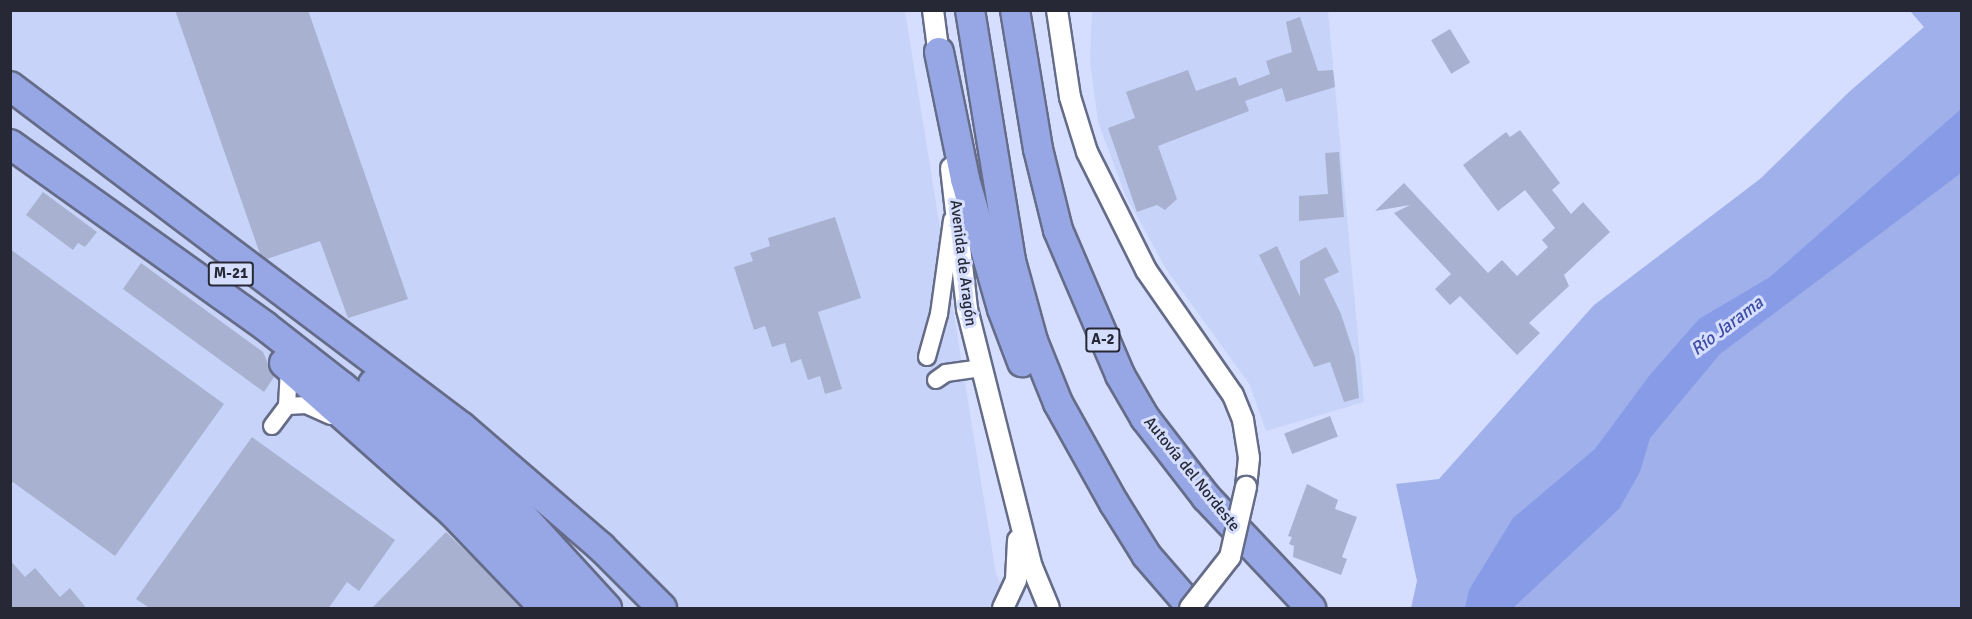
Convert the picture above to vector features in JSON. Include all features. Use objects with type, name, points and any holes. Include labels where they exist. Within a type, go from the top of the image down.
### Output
[{"type":"highway","points":[[970,10],[1011,261],[1033,341],[1058,403],[1114,503],[1147,556],[1191,609]]},
{"type":"highway","name":"Autovía del Nordeste","points":[[1015,10],[1038,149],[1058,230],[1120,375],[1145,418],[1206,497],[1311,609]]},
{"type":"highway","points":[[939,52],[965,179],[1019,354],[1063,448],[1114,503]]},
{"type":"highway","points":[[10,86],[462,427],[601,547],[662,609]]},
{"type":"highway","name":"M-21","points":[[10,110],[276,307],[447,444],[519,513],[607,609]]},
{"type":"highway","name":"M-21","points":[[10,144],[265,326],[352,394],[432,461],[577,609]]},
{"type":"highway","points":[[110,217],[289,368],[453,513],[544,609]]},
{"type":"street","name":"Avenida de Aragón","points":[[933,10],[967,309],[980,368],[1037,582],[1049,609]]},
{"type":"street","points":[[1057,10],[1070,97],[1087,152],[1146,270],[1233,395],[1243,420],[1249,458],[1246,487],[1230,557],[1191,609]]},
{"type":"street","points":[[927,357],[939,314],[955,202]]},
{"type":"street","points":[[272,426],[287,406],[289,368]]},
{"type":"street","points":[[936,380],[946,373],[980,368]]},
{"type":"street","points":[[287,406],[320,408],[376,446]]},
{"type":"street","name":"Avenida de Aragón","points":[[1003,609],[1016,580],[1018,510]]},
{"type":"shaded area","points":[[10,11],[905,11],[996,574],[1010,608],[11,608]]},
{"type":"shaded area","points":[[1092,11],[1328,11],[1364,402],[1266,431],[1250,385],[1166,269],[1125,194],[1098,122],[1090,61]]},
{"type":"shaded area","points":[[1910,11],[1961,11],[1961,608],[1411,608],[1417,581],[1396,484],[1439,479],[1594,305],[1760,179],[1849,92],[1924,27]]},
{"type":"water","name":"Río Jarama","points":[[1961,109],[1961,173],[1720,354],[1650,438],[1640,472],[1619,509],[1513,608],[1465,608],[1469,590],[1513,518],[1595,449],[1649,376],[1699,319],[1770,277]]},
{"type":"building","points":[[175,10],[308,10],[408,299],[348,318],[320,241],[267,259],[260,254]]},
{"type":"building","points":[[1300,17],[1318,71],[1333,70],[1335,87],[1286,102],[1282,88],[1245,101],[1249,111],[1158,146],[1177,199],[1165,210],[1157,205],[1137,212],[1108,128],[1135,118],[1126,92],[1188,70],[1196,91],[1236,77],[1239,86],[1270,74],[1266,61],[1292,52],[1286,22]]},
{"type":"building","points":[[1450,29],[1470,62],[1451,74],[1431,40]]},
{"type":"building","points":[[1520,130],[1560,183],[1552,190],[1571,214],[1583,202],[1610,232],[1564,275],[1569,286],[1529,323],[1540,333],[1517,355],[1460,296],[1450,305],[1435,289],[1451,274],[1394,213],[1410,205],[1375,211],[1404,183],[1488,273],[1502,260],[1517,276],[1548,247],[1542,240],[1555,228],[1525,190],[1498,211],[1463,165],[1506,132],[1510,137]]},
{"type":"building","points":[[1339,152],[1344,217],[1299,221],[1299,196],[1328,194],[1325,153]]},
{"type":"building","points":[[43,192],[97,232],[85,247],[78,243],[73,250],[26,215]]},
{"type":"building","points":[[835,217],[861,298],[818,312],[842,389],[825,394],[820,376],[808,380],[801,359],[791,363],[785,343],[772,347],[765,326],[754,330],[734,267],[753,261],[750,253],[770,246],[768,238]]},
{"type":"building","points":[[1277,246],[1300,297],[1300,261],[1326,247],[1339,272],[1324,279],[1341,314],[1355,357],[1359,398],[1344,402],[1330,362],[1314,367],[1259,255]]},
{"type":"building","points":[[10,249],[224,404],[115,556],[10,480]]},
{"type":"building","points":[[141,263],[263,352],[274,377],[264,392],[123,289]]},
{"type":"building","points":[[1330,416],[1338,437],[1292,454],[1284,434]]},
{"type":"building","points":[[252,437],[395,540],[359,591],[347,582],[328,609],[151,609],[136,599]]},
{"type":"building","points":[[1307,484],[1338,500],[1335,509],[1357,517],[1342,557],[1347,559],[1341,575],[1293,557],[1294,546],[1289,544],[1292,537],[1288,536]]},
{"type":"building","points":[[446,532],[472,557],[522,609],[371,609]]},
{"type":"building","points":[[10,560],[25,577],[35,568],[60,597],[70,588],[87,609],[10,609]]}]
